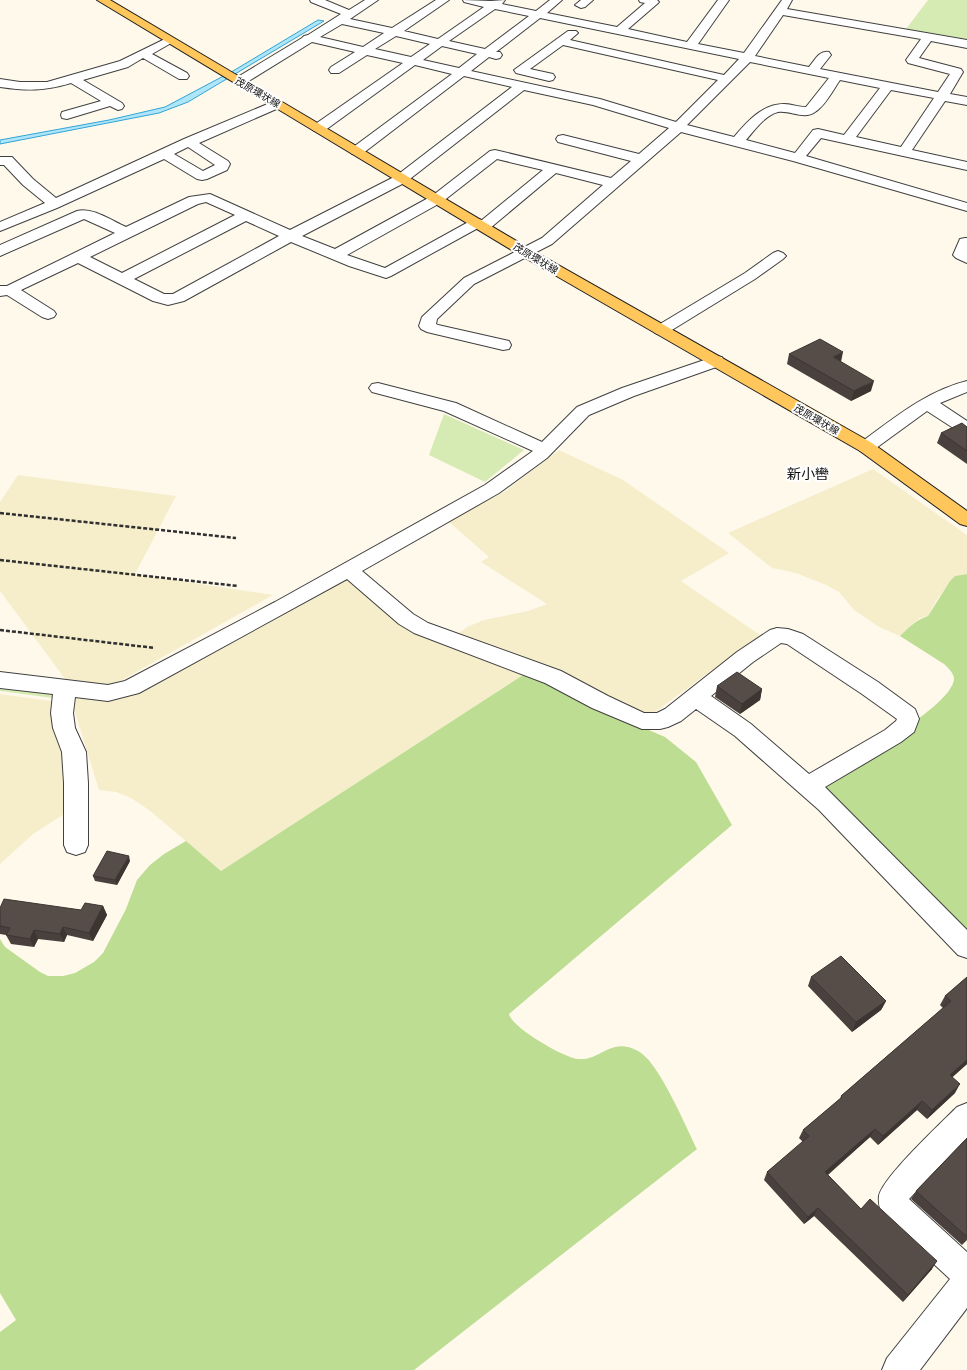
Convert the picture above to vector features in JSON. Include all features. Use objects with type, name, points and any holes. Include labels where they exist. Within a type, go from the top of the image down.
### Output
[{"type":"main road","name":"茂原環状線","points":[[102,0],[319,128],[401,179],[481,224],[525,252],[866,447],[967,520]]},
{"type":"street","points":[[315,0],[350,14]]},
{"type":"street","points":[[240,81],[308,38],[373,0]]},
{"type":"street","points":[[334,70],[444,0]]},
{"type":"street","points":[[468,0],[497,3],[584,24],[967,101]]},
{"type":"street","points":[[357,151],[557,0]]},
{"type":"street","points":[[618,31],[654,2],[644,0]]},
{"type":"street","points":[[691,45],[724,0]]},
{"type":"street","points":[[502,345],[433,329],[427,326],[427,322],[430,317],[462,286],[547,241],[678,127],[748,57],[787,0]]},
{"type":"street","points":[[319,128],[497,3]]},
{"type":"street","points":[[780,11],[967,44]]},
{"type":"street","points":[[339,20],[501,56]]},
{"type":"street","points":[[557,94],[568,81],[520,70],[584,24]]},
{"type":"street","points":[[904,152],[942,96],[956,72],[912,60],[928,37]]},
{"type":"street","points":[[308,38],[596,102],[678,127],[798,158],[967,207]]},
{"type":"street","points":[[3,84],[39,87],[72,79],[124,64],[169,40]]},
{"type":"street","points":[[561,41],[727,79]]},
{"type":"street","points":[[144,54],[183,76]]},
{"type":"street","points":[[812,71],[825,55]]},
{"type":"street","points":[[76,65],[89,74]]},
{"type":"street","points":[[3,84],[43,74]]},
{"type":"street","points":[[737,142],[760,117],[769,111],[783,107],[805,111],[812,109],[837,76]]},
{"type":"street","points":[[67,116],[115,104],[72,79]]},
{"type":"street","points":[[78,257],[159,298],[168,300],[178,298],[290,236],[401,179],[521,86]]},
{"type":"street","points":[[848,140],[888,86]]},
{"type":"street","points":[[1,227],[277,104]]},
{"type":"street","points":[[798,158],[818,133],[967,166]]},
{"type":"street","points":[[563,139],[641,159]]},
{"type":"street","points":[[165,154],[202,176],[222,167],[222,164],[189,142]]},
{"type":"street","points":[[336,255],[437,199],[495,154],[613,183]]},
{"type":"street","points":[[0,161],[7,160],[28,182],[52,202],[52,205]]},
{"type":"street","points":[[5,291],[194,200],[206,198],[219,202],[290,236],[386,273],[481,224],[553,169]]},
{"type":"street","points":[[0,252],[82,214],[89,215],[126,233]]},
{"type":"street","points":[[122,279],[246,215]]},
{"type":"street","points":[[964,242],[961,252],[962,255],[967,258]]},
{"type":"street","points":[[661,330],[750,276],[778,256]]},
{"type":"street","points":[[5,291],[48,314]]},
{"type":"street","points":[[0,680],[64,689],[108,693],[131,687],[282,607],[492,489],[545,450],[583,411],[628,392],[716,361]]},
{"type":"street","points":[[866,447],[927,403],[967,386]]},
{"type":"street","points":[[378,388],[450,408],[495,426],[545,450]]},
{"type":"street","points":[[927,403],[967,429]]},
{"type":"street","points":[[349,570],[406,619],[421,628],[553,677],[600,702],[642,721],[660,720],[673,715],[745,656],[777,635],[782,634],[788,636],[870,688],[907,715],[908,719],[906,726],[893,736],[808,786]]},
{"type":"street","points":[[64,689],[62,713],[64,728],[74,752],[76,783],[76,845]]},
{"type":"street","points":[[695,697],[743,730],[827,803],[967,947]]},
{"type":"street","points":[[967,1117],[894,1194],[894,1206],[967,1273]]},
{"type":"street","points":[[899,1370],[967,1282]]},
{"type":"path","points":[[0,513],[236,538]]},
{"type":"path","points":[[0,560],[238,586]]},
{"type":"path","points":[[0,630],[155,648]]},
{"type":"shaded area","points":[[559,450],[623,480],[729,553],[681,581],[760,635],[655,712],[641,713],[537,662],[458,634],[467,627],[484,620],[528,611],[547,604],[481,562],[489,557],[448,521],[504,492]]},
{"type":"shaded area","points":[[873,469],[967,535],[967,574],[960,575],[952,579],[936,601],[928,616],[920,618],[900,636],[879,627],[854,610],[839,592],[826,585],[796,573],[772,568],[728,533]]},
{"type":"shaded area","points":[[18,475],[176,496],[135,574],[273,595],[122,680],[110,684],[97,685],[68,683],[0,591],[0,502]]},
{"type":"shaded area","points":[[348,574],[420,634],[523,675],[221,871],[149,810],[131,798],[116,792],[99,790],[70,696],[97,699]]},
{"type":"shaded area","points":[[0,694],[58,702],[65,744],[69,811],[33,834],[0,864]]},
{"type":"green space","points":[[928,0],[967,0],[967,44],[903,33]]},
{"type":"green space","points":[[444,414],[524,450],[485,482],[429,455]]},
{"type":"green space","points":[[967,574],[967,946],[808,786],[866,753],[914,722],[934,706],[948,692],[954,679],[949,669],[944,664],[900,636],[916,622],[928,616],[950,581],[955,576]]},
{"type":"green space","points":[[523,675],[538,679],[607,712],[665,737],[696,762],[732,825],[509,1014],[512,1020],[528,1034],[551,1048],[571,1057],[586,1059],[613,1047],[620,1046],[629,1047],[638,1051],[646,1057],[663,1081],[679,1110],[697,1149],[414,1370],[0,1370],[0,1332],[16,1320],[0,1293],[0,939],[5,947],[48,976],[63,976],[75,973],[94,962],[103,953],[126,909],[137,880],[150,865],[164,854],[186,841],[221,871]]},
{"type":"green space","points":[[0,686],[59,694],[58,702],[52,701],[53,698],[0,691]]},
{"type":"water","points":[[318,20],[324,21],[188,102],[159,113],[0,144],[0,140],[109,120],[165,107],[233,71]]},
{"type":"building","points":[[820,339],[843,352],[833,357],[874,381],[854,391],[789,354]]},
{"type":"building","points":[[962,423],[967,427],[967,451],[941,433]]},
{"type":"building","points":[[737,672],[762,689],[742,704],[717,686]]},
{"type":"building","points":[[107,851],[129,856],[115,880],[93,876]]},
{"type":"building","points":[[4,899],[81,910],[85,903],[103,906],[89,933],[63,927],[60,934],[34,930],[30,939],[6,935],[10,928],[0,926],[0,908]]},
{"type":"building","points":[[841,956],[886,1001],[856,1022],[811,977]]},
{"type":"building","points":[[967,977],[967,1060],[950,1075],[960,1084],[932,1110],[922,1101],[883,1136],[875,1129],[825,1172],[861,1209],[870,1199],[937,1261],[908,1295],[818,1208],[808,1217],[767,1172],[809,1136],[803,1130],[951,1001],[945,996]]},
{"type":"building","points":[[967,1138],[967,1237],[916,1191]]},
{"type":"district","name":"新小轡","points":[[808,474]]}]
